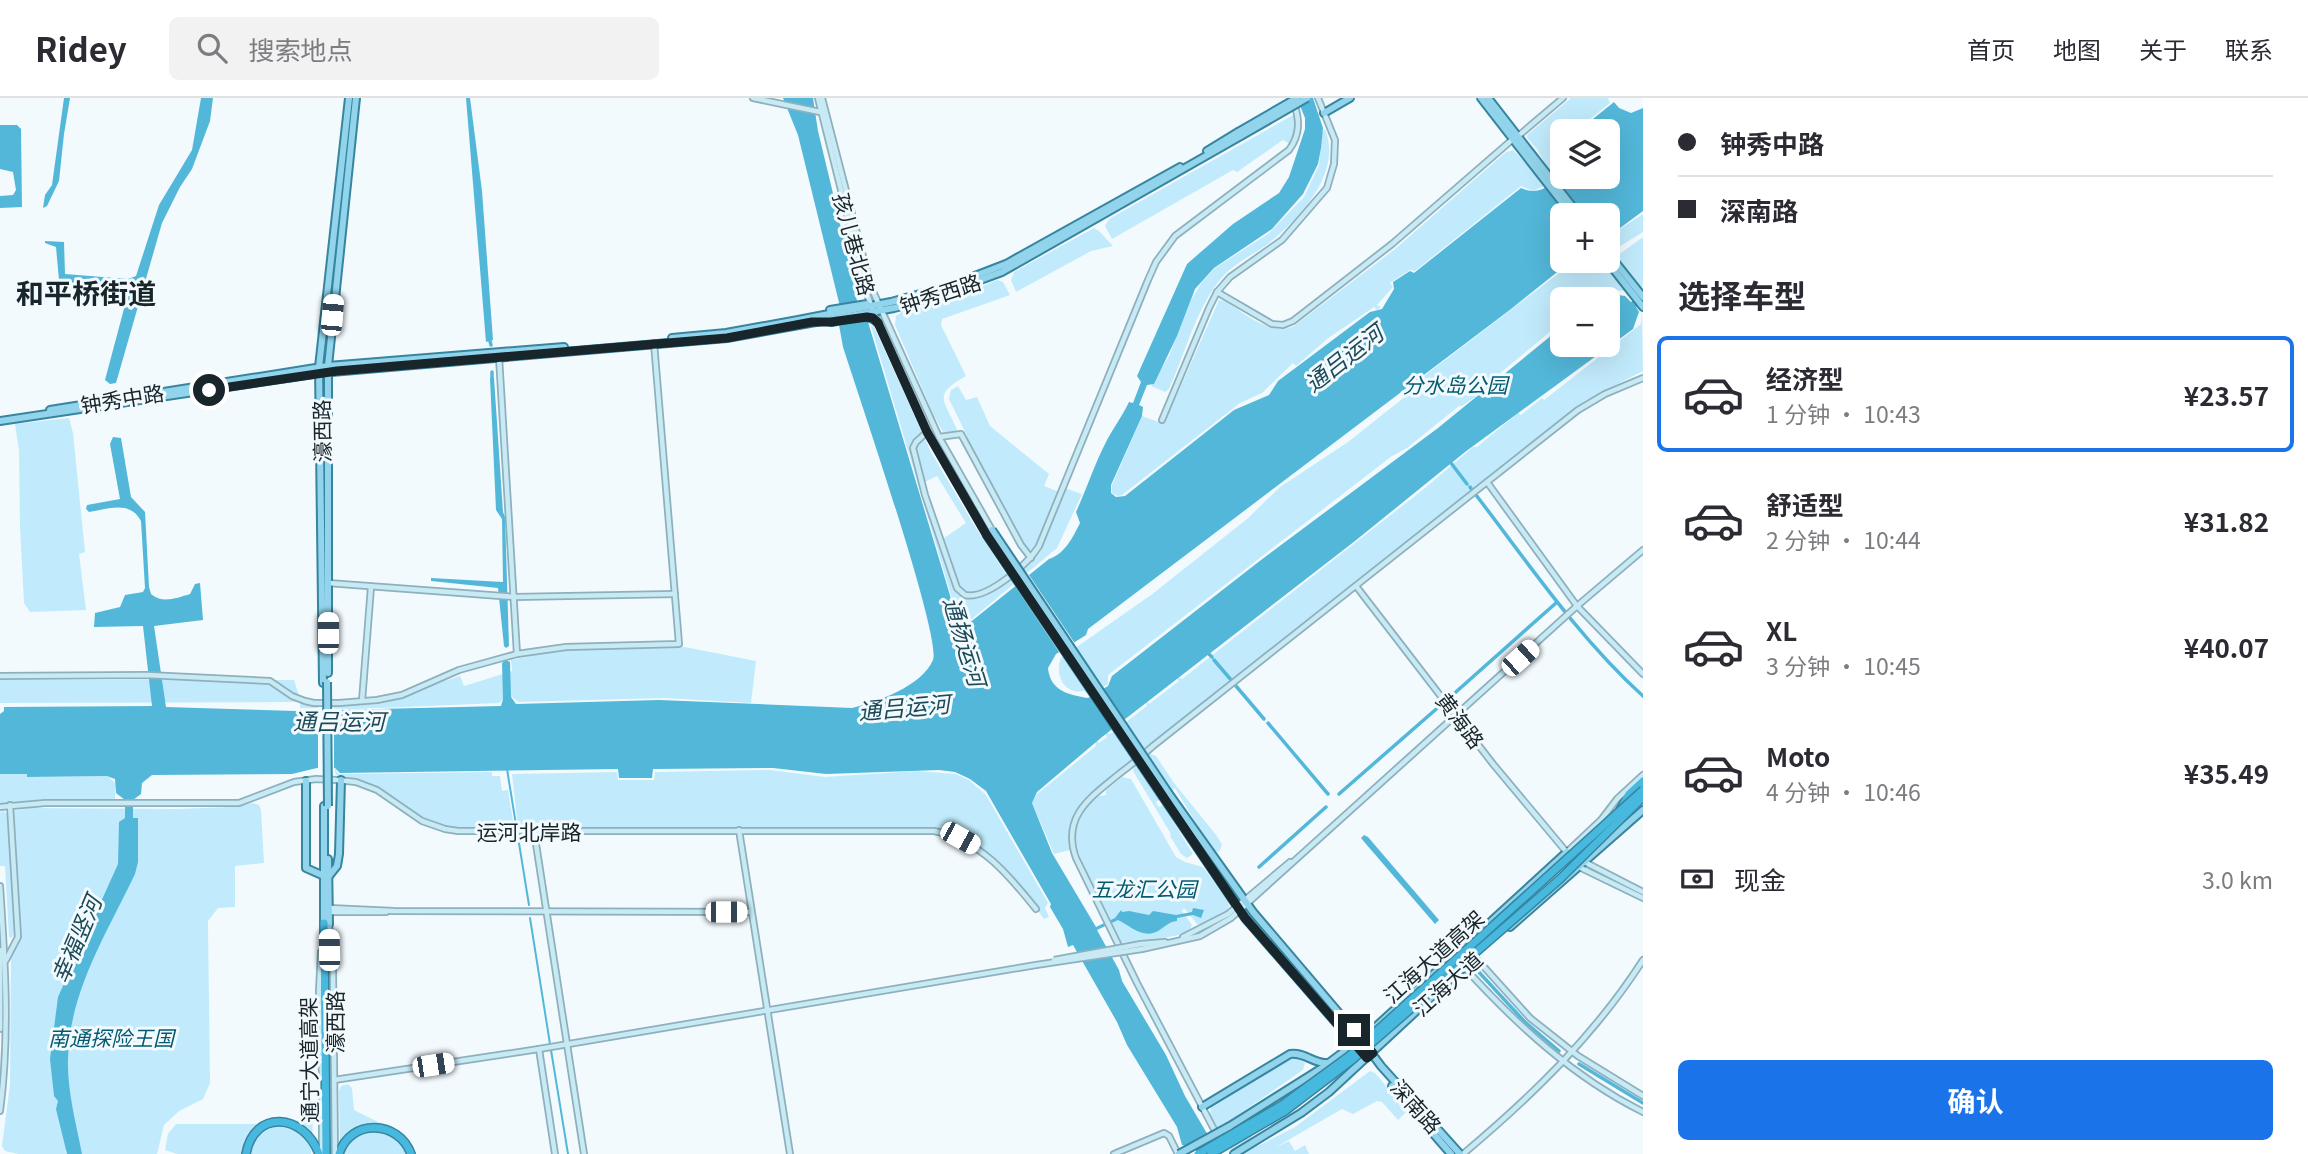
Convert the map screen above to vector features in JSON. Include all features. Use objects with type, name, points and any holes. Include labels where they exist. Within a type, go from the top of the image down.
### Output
[{"type":"highway","points":[[1618,813],[1629,794],[1643,781]]},
{"type":"highway","name":"江海大道高架","points":[[1198,1154],[1284,1108],[1349,1056],[1643,790]]},
{"type":"highway","name":"江海大道高架","points":[[1211,1154],[1284,1108],[1379,1037],[1550,887],[1642,799]]},
{"type":"highway","name":"通宁大道高架","points":[[326,924],[329,1154]]},
{"type":"highway","points":[[1190,1154],[1262,1114],[1284,1108]]},
{"type":"highway","points":[[1219,1154],[1270,1124],[1284,1108]]},
{"type":"highway","points":[[246,1154],[251,1139],[261,1128],[281,1122],[293,1123],[329,1154],[354,1133],[375,1127],[397,1134],[407,1143],[411,1154]]},
{"type":"main road","name":"濠西路","points":[[326,924],[324,369],[349,98]]},
{"type":"main road","name":"濠西路","points":[[325,682],[328,583],[324,369],[356,98]]},
{"type":"main road","name":"钟秀西路","points":[[1239,134],[1297,98]]},
{"type":"main road","name":"钟秀西路","points":[[324,369],[727,338],[918,296],[998,268],[1307,98]]},
{"type":"main road","points":[[1324,113],[1350,98]]},
{"type":"main road","points":[[1482,98],[1569,203]]},
{"type":"main road","points":[[1488,98],[1514,138]]},
{"type":"main road","points":[[1534,162],[1563,203]]},
{"type":"main road","points":[[1620,269],[1639,295],[1643,307]]},
{"type":"main road","points":[[1618,273],[1639,295]]},
{"type":"main road","points":[[859,311],[878,323]]},
{"type":"main road","name":"钟秀西路","points":[[324,369],[726,333],[811,320]]},
{"type":"main road","name":"钟秀中路","points":[[0,419],[324,369]]},
{"type":"main road","points":[[989,532],[1166,796]]},
{"type":"main road","points":[[306,781],[306,868],[326,877],[337,866],[339,854],[341,780]]},
{"type":"main road","name":"深南路","points":[[1166,796],[1246,902],[1361,1039],[1370,1056],[1451,1154]]},
{"type":"main road","name":"深南路","points":[[1166,796],[1239,908],[1354,1044],[1381,1066],[1461,1154]]},
{"type":"main road","name":"江海大道","points":[[1234,1154],[1301,1113],[1370,1056],[1475,957],[1643,810]]},
{"type":"main road","name":"江海大道","points":[[1179,1154],[1309,1077],[1361,1039],[1567,852]]},
{"type":"main road","name":"濠西路","points":[[326,877],[326,924]]},
{"type":"main road","points":[[1202,1107],[1290,1054],[1304,1055],[1321,1063],[1332,1061]]},
{"type":"main road","points":[[1304,1055],[1312,1065],[1309,1077]]},
{"type":"street","points":[[753,98],[822,113]]},
{"type":"street","name":"孩儿巷北路","points":[[820,98],[875,306],[989,532]]},
{"type":"street","points":[[927,432],[914,445],[914,455],[925,495],[959,590],[965,595],[978,595],[1008,577],[1031,558],[1044,533],[1156,262],[1175,236],[1289,150],[1298,129],[1298,114],[1292,98]]},
{"type":"street","points":[[1162,420],[1217,292],[1244,266],[1282,240],[1327,188],[1335,164],[1335,140],[1318,98]]},
{"type":"street","points":[[1217,292],[1272,324],[1283,325],[1293,321],[1391,244],[1563,98]]},
{"type":"street","name":"孩儿巷北路","points":[[822,113],[871,287],[878,323],[927,432],[989,532]]},
{"type":"street","points":[[0,676],[147,675],[270,681],[292,695],[314,703],[362,701],[402,695],[459,670],[517,654],[566,647],[679,644],[654,343]]},
{"type":"street","points":[[499,356],[517,654]]},
{"type":"street","points":[[1227,1154],[1137,983],[1073,848],[1073,825],[1082,807],[1153,746],[1578,410],[1605,394],[1643,379]]},
{"type":"street","points":[[939,437],[961,433],[1021,545],[1031,558]]},
{"type":"street","points":[[1488,482],[1575,608],[1643,674]]},
{"type":"street","points":[[334,1080],[540,1049],[1200,936],[1219,926],[1349,813],[1575,608],[1643,550]]},
{"type":"street","points":[[328,583],[515,597],[675,594]]},
{"type":"street","name":"黄海路","points":[[1356,586],[1493,764],[1567,852],[1581,865],[1643,898]]},
{"type":"street","points":[[362,701],[371,587]]},
{"type":"street","points":[[1567,852],[1643,775]]},
{"type":"street","name":"运河北岸路","points":[[0,807],[239,803],[306,781],[341,780],[377,790],[422,821],[458,831],[916,830],[947,834],[967,842],[1010,877],[1036,909]]},
{"type":"street","points":[[2,960],[15,945],[18,932],[10,805]]},
{"type":"street","points":[[740,830],[790,1154]]},
{"type":"street","points":[[534,831],[584,1154]]},
{"type":"street","name":"黄海路","points":[[1581,865],[1643,892]]},
{"type":"street","points":[[0,886],[4,939],[0,1029]]},
{"type":"street","points":[[328,910],[751,912]]},
{"type":"street","name":"濠西路","points":[[326,924],[333,971],[334,1080],[329,1154]]},
{"type":"street","name":"濠西路","points":[[326,924],[319,991],[329,1154]]},
{"type":"street","points":[[4,939],[11,943],[18,932]]},
{"type":"street","points":[[0,950],[6,1042],[0,1111]]},
{"type":"street","points":[[1475,957],[1530,1018],[1572,1051],[1643,1096]]},
{"type":"street","points":[[1461,1154],[1518,1107],[1563,1062],[1613,1002],[1643,960]]},
{"type":"street","points":[[1464,967],[1520,1026],[1563,1062],[1606,1092],[1643,1112]]},
{"type":"street","points":[[540,1049],[555,1154]]},
{"type":"street","points":[[1114,1154],[1164,1133],[1169,1136],[1179,1154]]},
{"type":"green space","points":[[1571,98],[1608,98],[1610,103],[1590,119],[1550,119],[1550,172],[1527,135]]},
{"type":"green space","points":[[1295,114],[1296,129],[1290,144],[1283,140],[1237,172],[1233,170],[1112,239],[1105,226],[1109,219]]},
{"type":"green space","points":[[1325,129],[1329,145],[1328,160],[1324,175],[1308,204],[1274,239],[1231,269],[1219,281],[1197,320],[1169,389],[1165,392],[1151,386],[1169,356],[1191,300],[1202,282],[1215,268],[1268,234],[1304,197],[1319,165],[1322,132]]},
{"type":"green space","points":[[1513,150],[1546,185],[1533,191],[1521,186],[1415,271],[1410,270],[1390,283],[1393,287],[1377,305],[1381,307],[1377,310],[1374,307],[1327,339],[1296,366],[1293,363],[1262,393],[1240,403],[1122,495],[1112,493],[1112,485],[1142,416],[1164,424],[1219,300],[1267,326],[1294,326],[1395,249],[1506,152]]},
{"type":"green space","points":[[1643,214],[1643,232],[1620,246],[1620,229]]},
{"type":"green space","points":[[1094,228],[1113,246],[1091,251],[1016,292],[1011,280],[1014,272]]},
{"type":"green space","points":[[1643,237],[1643,286],[1640,288],[1620,262],[1621,253]]},
{"type":"green space","name":"分水岛公园","points":[[1559,273],[1611,273],[1627,291],[1620,291],[1620,287],[1550,287],[1550,332],[1475,394],[1475,397],[1459,406],[1407,448],[1392,456],[1108,675],[1108,684],[1090,696],[1084,691],[1066,687],[1060,677],[1061,658],[1151,595],[1247,519],[1280,487],[1348,442],[1426,380],[1424,376]]},
{"type":"green space","points":[[997,280],[1003,282],[1010,295],[942,319],[941,325],[966,376],[945,393],[945,404],[957,429],[955,432],[943,432],[895,325],[896,316],[903,311],[959,296]]},
{"type":"green space","points":[[1642,311],[1643,371],[1585,401],[1087,796],[1072,821],[1070,850],[1054,854],[1032,803],[1036,795],[1096,746],[1095,739],[1099,743],[1107,737],[1104,732],[1110,734],[1147,706],[1145,699],[1149,704],[1179,681],[1175,675],[1182,679],[1518,413],[1521,415],[1542,398],[1544,400],[1599,357],[1620,357],[1620,340],[1641,324]]},
{"type":"green space","points":[[871,326],[874,327],[931,452],[1009,579],[1030,563],[1039,550],[1029,550],[1022,545],[966,438],[949,399],[951,390],[958,386],[966,400],[977,397],[990,426],[1049,474],[1044,486],[1062,493],[1065,488],[1082,494],[1057,548],[967,623],[961,620],[956,612]],"holes":[[[937,476],[966,523],[944,538],[923,483]]]},
{"type":"green space","points":[[69,418],[73,433],[85,552],[79,554],[86,610],[30,612],[24,603],[19,451],[15,424]]},
{"type":"green space","points":[[573,647],[685,647],[756,661],[751,703],[664,698],[519,702],[512,697],[504,698],[499,703],[356,709],[300,708],[300,702],[0,703],[0,680],[294,680],[301,702],[310,705],[371,704],[460,676],[464,686],[512,671],[511,660]]},
{"type":"green space","points":[[1149,753],[1156,756],[1217,836],[1222,845],[1219,852],[1213,851],[1175,788],[1156,802],[1159,807],[1163,805],[1193,854],[1187,858],[1181,854],[1133,771],[1134,766]]},
{"type":"green space","points":[[334,768],[339,774],[492,772],[492,776],[500,776],[502,791],[508,790],[514,827],[444,827],[422,819],[379,789],[336,775]]},
{"type":"green space","points":[[770,770],[825,777],[917,771],[956,774],[969,780],[986,795],[1048,903],[1045,908],[1049,917],[1044,919],[1020,887],[992,859],[976,847],[940,831],[919,828],[518,827],[512,774],[617,772],[618,780],[654,780],[655,772]]},
{"type":"green space","points":[[0,774],[27,774],[28,777],[108,776],[115,783],[115,799],[0,804]]},
{"type":"green space","name":"五龙汇公园","points":[[1122,777],[1131,779],[1176,857],[1203,867],[1228,901],[1229,907],[1226,911],[1201,925],[1197,924],[1184,908],[1182,911],[1192,925],[1188,933],[1121,943],[1083,863],[1076,840],[1076,829],[1087,807],[1098,796],[1106,795],[1106,790]]},
{"type":"green space","name":"南通探险王国","points":[[253,803],[259,805],[261,810],[264,863],[235,866],[235,907],[218,908],[208,921],[210,1083],[203,1099],[179,1111],[164,1125],[157,1154],[82,1154],[81,1151],[65,1150],[67,1154],[18,1154],[5,1151],[2,1146],[10,1084],[11,956],[19,940],[12,811],[31,808],[177,809],[231,807]]},
{"type":"green space","points":[[4,811],[8,815],[15,934],[11,938],[5,866],[0,866],[0,812]]},
{"type":"green space","points":[[1296,1057],[1305,1063],[1303,1070],[1238,1115],[1258,1146],[1295,1127],[1370,1071],[1375,1073],[1407,1111],[1398,1120],[1382,1102],[1377,1101],[1353,1114],[1342,1109],[1276,1147],[1289,1141],[1295,1151],[1305,1145],[1309,1154],[1233,1154],[1210,1114],[1211,1107]]},
{"type":"green space","points":[[348,1084],[352,1088],[354,1110],[392,1129],[414,1154],[340,1154],[339,1091],[341,1086]]},
{"type":"green space","points":[[313,1120],[311,1154],[177,1154],[165,1150],[168,1134],[176,1124],[259,1124]]},
{"type":"water","points":[[64,98],[70,98],[59,181],[47,206],[43,208],[45,195],[52,185]]},
{"type":"water","points":[[201,98],[213,98],[210,121],[192,169],[162,223],[116,383],[110,384],[105,380],[129,290],[125,287],[62,284],[59,280],[56,247],[45,241],[64,242],[65,274],[128,279],[136,276],[159,205],[192,150]]},
{"type":"water","points":[[466,98],[470,98],[482,191],[493,340],[486,342]]},
{"type":"water","points":[[783,98],[813,98],[861,320],[868,322],[955,612],[964,624],[968,624],[1060,553],[1071,539],[1080,523],[1076,512],[1107,440],[1129,402],[1133,403],[1141,382],[1137,376],[1187,264],[1233,224],[1279,193],[1289,177],[1305,129],[1305,118],[1297,98],[1313,98],[1323,128],[1318,164],[1303,194],[1272,229],[1214,268],[1195,289],[1154,384],[1147,385],[1139,405],[1143,407],[1142,416],[1111,485],[1111,493],[1116,497],[1125,496],[1234,410],[1269,395],[1278,381],[1370,312],[1382,309],[1394,289],[1393,282],[1410,271],[1414,273],[1521,188],[1534,191],[1550,185],[1550,189],[1620,189],[1620,119],[1593,119],[1614,102],[1619,108],[1631,113],[1643,108],[1643,211],[1620,228],[1620,203],[1550,203],[1550,273],[1556,273],[1088,629],[1086,635],[1056,654],[1048,668],[1052,682],[1057,687],[1088,698],[1108,686],[1112,676],[1261,560],[1438,428],[1550,337],[1550,357],[1595,357],[1465,452],[1102,737],[1037,792],[1032,803],[1052,853],[1096,927],[1115,918],[1121,910],[1149,915],[1153,911],[1176,915],[1192,912],[1193,908],[1204,910],[1201,918],[1193,915],[1177,918],[1177,921],[1150,934],[1139,932],[1118,920],[1097,930],[1119,970],[1122,981],[1166,1055],[1185,1096],[1219,1154],[1182,1145],[1177,1127],[1127,1045],[1117,1022],[1073,945],[1068,947],[1051,904],[986,791],[955,772],[939,770],[826,774],[773,768],[653,769],[652,778],[619,778],[618,769],[340,773],[335,768],[317,768],[292,774],[152,775],[142,783],[141,794],[133,800],[133,818],[138,818],[138,862],[135,874],[91,964],[75,1010],[70,1034],[69,1083],[82,1154],[67,1154],[56,1109],[58,1101],[54,1096],[50,1059],[58,997],[118,864],[119,822],[125,818],[125,800],[116,793],[115,779],[107,776],[27,777],[27,774],[0,774],[0,714],[4,707],[152,706],[143,626],[94,627],[95,613],[120,607],[125,595],[143,592],[145,588],[141,521],[136,514],[125,508],[89,512],[86,509],[87,505],[120,499],[110,444],[113,437],[121,438],[131,497],[145,512],[151,594],[160,599],[175,598],[190,594],[195,584],[200,583],[203,620],[154,626],[166,707],[296,711],[501,706],[502,663],[506,660],[510,662],[511,697],[516,704],[659,700],[852,708],[898,692],[927,669],[933,660],[925,608],[843,347],[839,325],[844,323],[798,135]]},
{"type":"water","points":[[0,125],[17,125],[21,129],[22,207],[0,208],[0,196],[13,195],[16,190],[13,172],[0,169]]},
{"type":"water","points":[[1643,294],[1643,301],[1636,307],[1639,312],[1633,329],[1620,339],[1620,295],[1631,302]]},
{"type":"water","points":[[490,378],[494,378],[505,517],[509,646],[506,648],[498,588],[431,581],[431,578],[503,582],[502,519],[496,510]]},
{"type":"water","points":[[1364,835],[1439,920],[1435,924],[1361,838]]},
{"type":"pier","points":[[1027,572],[1076,645],[1061,655],[1013,583]]},
{"type":"pier","points":[[334,706],[334,771],[318,771],[318,707]]},
{"type":"waterway","points":[[490,341],[491,345]]},
{"type":"waterway","points":[[492,372],[492,378]]},
{"type":"waterway","points":[[1451,463],[1467,484]]},
{"type":"waterway","points":[[1476,495],[1576,625],[1643,696]]},
{"type":"waterway","points":[[1448,699],[1556,603]]},
{"type":"waterway","points":[[1209,654],[1212,657]]},
{"type":"waterway","points":[[1214,660],[1232,681]]},
{"type":"waterway","points":[[1236,686],[1264,719]]},
{"type":"waterway","points":[[1339,794],[1442,704]]},
{"type":"waterway","points":[[1268,723],[1328,794]]},
{"type":"waterway","points":[[507,769],[529,905]]},
{"type":"waterway","points":[[1259,867],[1326,807]]},
{"type":"waterway","points":[[530,918],[550,1044]]},
{"type":"waterway","points":[[1476,969],[1525,1022],[1559,1051]]},
{"type":"waterway","points":[[551,1050],[568,1154]]},
{"type":"waterway","points":[[1579,1064],[1643,1103]]},
{"type":"district","name":"和平桥街道","points":[[86,292]]},
{"type":"route","points":[[209,390],[309,374],[727,338],[812,322],[873,318],[878,323],[927,432],[986,534],[1245,918],[1367,1058],[1373,1053],[1354,1030]]},
{"type":"water label","name":"通吕运河","points":[[1343,357]]},
{"type":"water label","name":"通扬运河","points":[[966,641]]},
{"type":"water label","name":"通吕运河","points":[[904,706]]},
{"type":"water label","name":"通吕运河","points":[[339,720]]},
{"type":"water label","name":"幸福竖河","points":[[75,939]]}]
